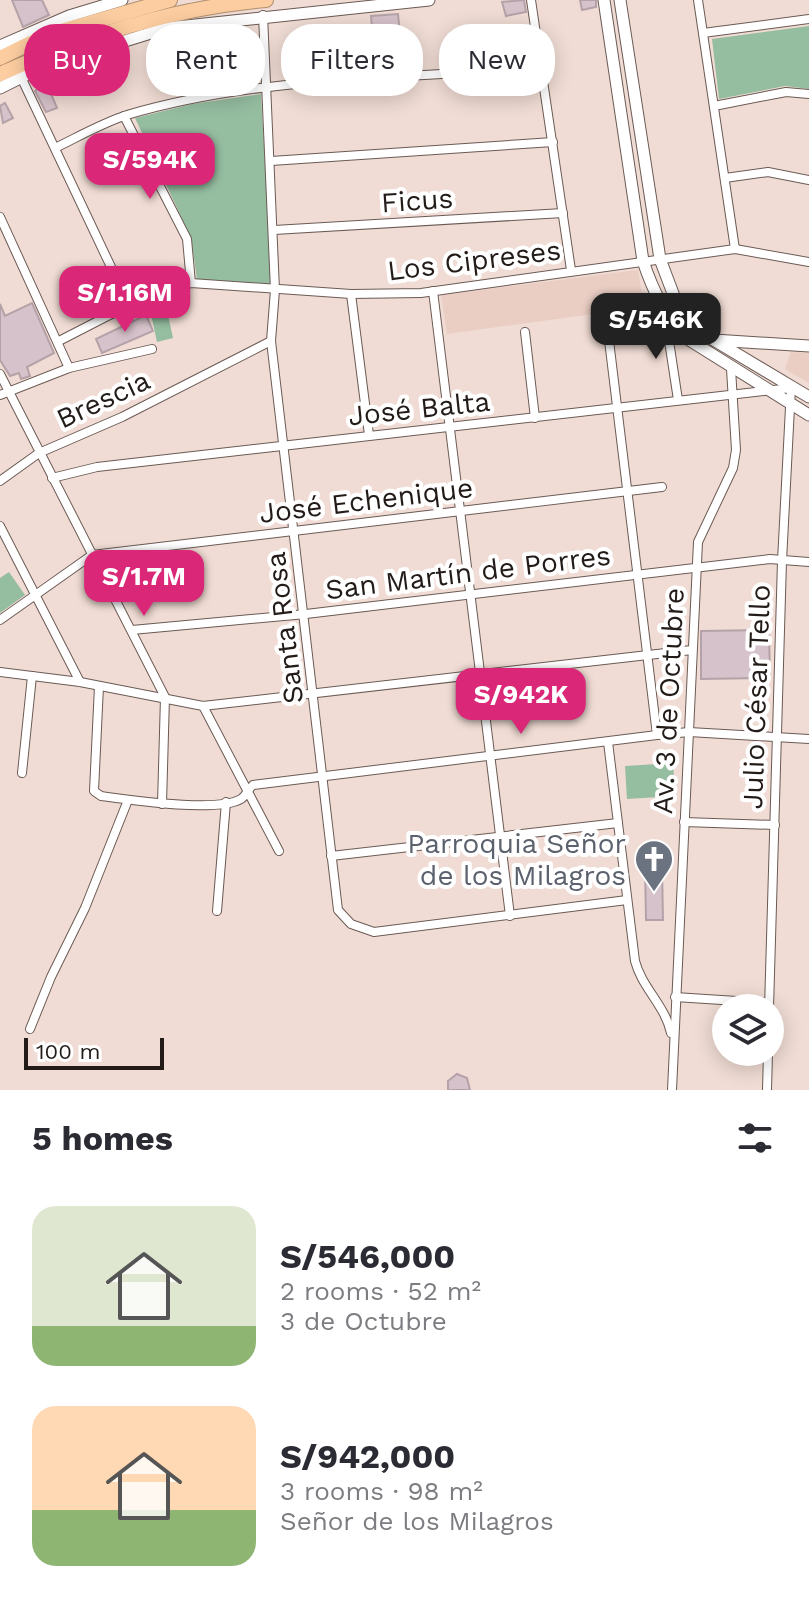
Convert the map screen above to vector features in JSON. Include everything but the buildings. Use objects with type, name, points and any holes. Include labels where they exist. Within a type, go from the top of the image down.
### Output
[{"type":"highway","points":[[0,58],[47,35],[170,0]]},
{"type":"highway","points":[[0,74],[105,32],[203,8],[264,8]]},
{"type":"street","points":[[0,46],[98,3],[122,0]]},
{"type":"street","points":[[0,88],[76,55],[167,28],[264,8],[429,0]]},
{"type":"street","points":[[531,0],[535,24]]},
{"type":"street","points":[[604,0],[643,261],[650,284],[671,322],[698,348],[809,415]]},
{"type":"street","points":[[620,0],[660,259],[677,304],[691,323],[713,340],[809,397]]},
{"type":"street","points":[[698,0],[735,249]]},
{"type":"street","name":"Santa Rosa","points":[[264,8],[274,230],[275,290],[271,341],[306,614],[338,910],[351,924],[374,932],[510,916]]},
{"type":"street","points":[[703,33],[809,19]]},
{"type":"street","points":[[55,148],[124,116],[198,97],[267,88],[439,75]]},
{"type":"street","points":[[21,77],[129,305]]},
{"type":"street","points":[[714,106],[786,92],[809,94]]},
{"type":"street","points":[[546,96],[571,270]]},
{"type":"street","points":[[124,116],[187,239],[191,283]]},
{"type":"street","points":[[271,161],[553,142]]},
{"type":"street","points":[[725,178],[768,172],[809,180]]},
{"type":"street","name":"Ficus","points":[[274,230],[563,213]]},
{"type":"street","points":[[0,217],[69,368]]},
{"type":"street","name":"Los Cipreses","points":[[59,341],[129,305],[191,283],[351,294],[433,291],[735,249],[809,262]]},
{"type":"street","points":[[433,291],[453,428],[489,757],[510,916],[627,900]]},
{"type":"street","points":[[351,294],[369,435]]},
{"type":"street","points":[[671,322],[669,341],[678,400]]},
{"type":"street","points":[[607,324],[657,735]]},
{"type":"street","points":[[525,332],[535,418]]},
{"type":"street","points":[[698,348],[713,340],[809,346]]},
{"type":"street","name":"Brescia","points":[[0,481],[39,453],[122,417],[271,341]]},
{"type":"street","points":[[5,394],[69,368],[152,349]]},
{"type":"street","name":"Av. 3 de Octubre","points":[[672,1090],[698,542],[733,468],[736,450],[731,369]]},
{"type":"street","points":[[0,374],[5,394],[39,453],[165,697],[162,804]]},
{"type":"street","name":"José Balta","points":[[52,478],[97,467],[285,444],[453,428],[791,388]]},
{"type":"street","name":"Julio César Tello","points":[[769,994],[782,561],[791,388]]},
{"type":"street","name":"José Echenique","points":[[0,620],[92,555],[662,487]]},
{"type":"street","points":[[0,526],[80,682]]},
{"type":"street","name":"San Martín de Porres","points":[[132,630],[306,614],[470,592],[770,559],[809,562]]},
{"type":"street","points":[[0,672],[80,682],[203,706],[692,650]]},
{"type":"street","points":[[22,773],[32,676]]},
{"type":"street","points":[[99,686],[92,787],[101,796],[162,804],[226,802],[240,800],[253,785],[657,735],[689,732],[809,739]]},
{"type":"street","points":[[203,706],[279,851]]},
{"type":"street","points":[[608,742],[637,970],[665,1010],[673,1043]]},
{"type":"street","points":[[30,1029],[51,977],[75,933],[128,800]]},
{"type":"street","points":[[217,911],[226,802]]},
{"type":"street","points":[[684,822],[775,825]]},
{"type":"street","points":[[331,856],[618,823]]},
{"type":"street","points":[[675,997],[712,1001]]},
{"type":"street","points":[[767,1090],[768,1066]]},
{"type":"shaded area","points":[[638,270],[644,307],[447,334],[441,295]]},
{"type":"shaded area","points":[[791,352],[809,353],[809,383],[785,369]]},
{"type":"green space","points":[[809,26],[809,89],[785,86],[719,99],[712,39]]},
{"type":"green space","points":[[261,96],[272,284],[197,279],[191,238],[135,118],[192,104]]},
{"type":"green space","points":[[166,306],[173,338],[157,342],[150,310]]},
{"type":"green space","points":[[9,572],[25,595],[0,613],[0,578]]},
{"type":"green space","points":[[673,763],[675,796],[627,799],[625,766]]},
{"type":"place","name":"Parroquia Señor de los Milagros","points":[[654,893]]}]
